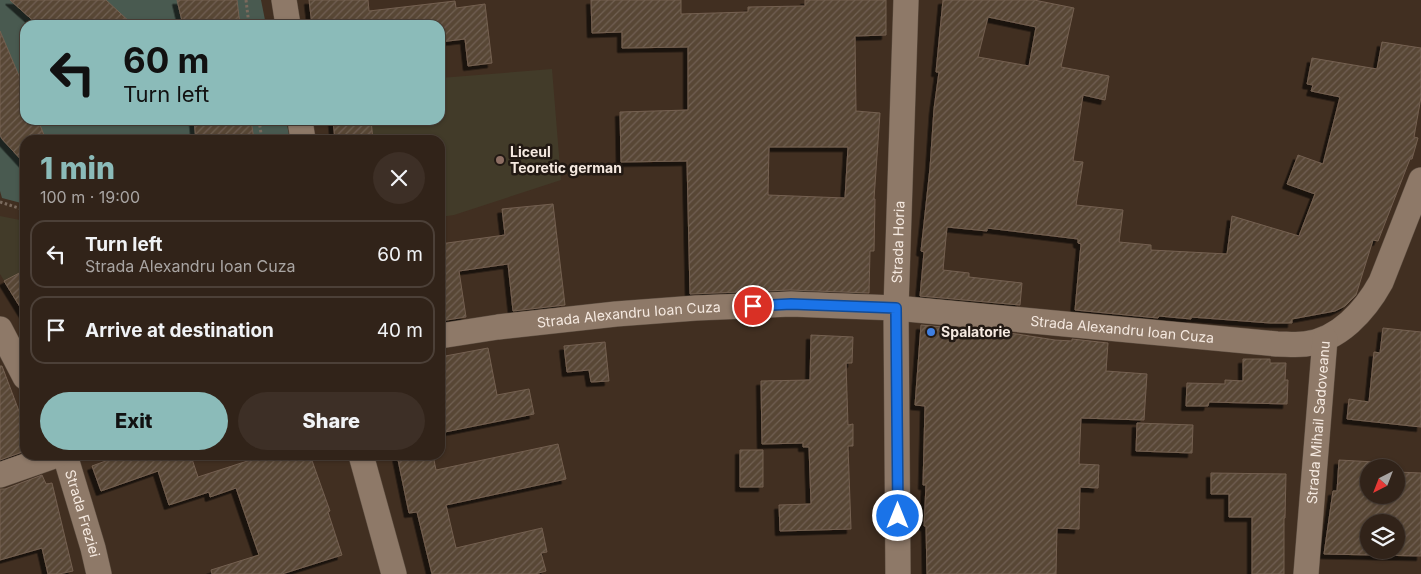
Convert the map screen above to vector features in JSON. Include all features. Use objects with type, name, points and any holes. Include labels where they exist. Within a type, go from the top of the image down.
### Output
[{"type":"street","points":[[284,0],[287,20]]},
{"type":"street","name":"Strada Horia","points":[[898,574],[896,308],[906,0]]},
{"type":"street","name":"Strada Mihail Sadoveanu","points":[[1306,574],[1326,339],[1359,315],[1373,296],[1381,282],[1421,180]]},
{"type":"street","name":"Strada Alexandru Ioan Cuza","points":[[445,335],[498,327],[606,315],[696,308],[791,304],[896,308],[1277,344],[1304,344],[1326,339]]},
{"type":"street","points":[[0,329],[20,367]]},
{"type":"street","points":[[0,475],[43,460]]},
{"type":"street","name":"Strada Freziei","points":[[67,460],[99,574]]},
{"type":"street","points":[[362,460],[394,574]]},
{"type":"path","points":[[246,0],[248,20]]},
{"type":"path","points":[[0,202],[20,208]]},
{"type":"shaded area","name":"Liceul Teoretic german","points":[[552,69],[561,180],[445,216],[445,135],[334,135],[334,125],[445,125],[445,78]]},
{"type":"shaded area","points":[[0,216],[20,220],[20,307],[0,274]]},
{"type":"green space","points":[[0,0],[261,0],[265,20],[20,20],[20,125],[287,125],[289,135],[20,135],[20,203],[2,198],[0,191]]},
{"type":"building","points":[[10,0],[106,0],[128,20],[32,20]]},
{"type":"building","points":[[177,0],[237,0],[239,20],[182,20]]},
{"type":"building","points":[[309,0],[368,0],[369,11],[455,1],[456,8],[485,4],[492,63],[468,66],[465,39],[445,41],[445,20],[311,20]]},
{"type":"building","points":[[591,0],[681,0],[681,14],[748,12],[748,7],[805,6],[805,0],[886,0],[886,35],[855,36],[856,111],[880,113],[874,199],[874,251],[870,251],[869,293],[790,290],[690,294],[687,161],[621,162],[620,112],[688,110],[688,47],[622,48],[622,32],[592,33]],"holes":[[[769,147],[848,147],[845,198],[768,195]]]},
{"type":"building","points":[[943,0],[1034,0],[1074,8],[1061,67],[1109,76],[1105,100],[1083,95],[1073,161],[1083,162],[1076,205],[1123,210],[1119,242],[1151,245],[1151,250],[1227,254],[1232,216],[1299,236],[1315,194],[1287,184],[1298,155],[1323,164],[1340,97],[1311,91],[1313,85],[1307,84],[1312,58],[1377,69],[1382,42],[1421,48],[1421,97],[1414,137],[1418,138],[1412,159],[1410,159],[1378,241],[1373,240],[1356,295],[1345,306],[1335,311],[1292,319],[1292,323],[1270,323],[1191,317],[1191,319],[1159,316],[1158,318],[1075,310],[1081,244],[1078,243],[1078,239],[987,228],[987,231],[947,227],[943,270],[969,273],[969,277],[1022,283],[1020,305],[920,296],[924,252],[921,251],[939,72],[936,72]],"holes":[[[988,17],[1036,27],[1029,66],[978,57]]]},
{"type":"building","points":[[0,31],[20,78],[20,125],[40,125],[44,135],[20,135],[20,159],[0,135]]},
{"type":"building","points":[[194,125],[252,125],[253,135],[196,135]]},
{"type":"building","points":[[334,125],[372,125],[372,135],[334,135]]},
{"type":"building","points":[[553,204],[565,305],[513,311],[508,264],[459,271],[466,317],[445,320],[445,243],[505,235],[502,209]]},
{"type":"building","points":[[20,273],[20,307],[4,281]]},
{"type":"building","points":[[921,325],[1017,334],[1055,340],[1072,341],[1072,339],[1108,343],[1106,371],[1147,374],[1144,420],[1081,418],[1079,464],[1099,465],[1098,488],[1080,487],[1079,529],[1057,528],[1056,574],[927,574],[926,526],[924,526],[926,485],[923,485],[925,406],[915,405]]},
{"type":"building","points":[[1383,328],[1421,332],[1421,427],[1347,419],[1349,399],[1369,402],[1374,352],[1380,353]]},
{"type":"building","points":[[811,335],[853,337],[852,363],[846,363],[848,425],[853,424],[853,446],[848,446],[851,529],[780,531],[779,505],[811,504],[809,447],[803,447],[803,443],[762,444],[761,381],[810,380]]},
{"type":"building","points":[[605,342],[609,381],[591,382],[589,370],[567,372],[564,346]]},
{"type":"building","points":[[488,348],[497,395],[529,389],[534,414],[445,432],[445,356]]},
{"type":"building","points":[[1243,359],[1270,359],[1270,363],[1286,363],[1285,380],[1288,380],[1287,404],[1209,402],[1208,406],[1186,406],[1187,383],[1225,384],[1225,380],[1243,381]]},
{"type":"building","points":[[0,366],[2,366],[20,414],[20,453],[0,460]]},
{"type":"building","points":[[1137,423],[1193,425],[1192,453],[1136,451]]},
{"type":"building","points":[[558,444],[566,479],[446,505],[456,548],[542,528],[547,552],[541,553],[546,571],[535,574],[432,574],[417,512],[409,513],[398,460],[434,460],[436,470]]},
{"type":"building","points":[[740,450],[763,450],[763,487],[740,487]]},
{"type":"building","points":[[108,460],[192,460],[198,477],[251,460],[312,460],[330,511],[328,512],[342,555],[282,574],[212,574],[211,570],[259,555],[236,488],[210,497],[209,492],[169,505],[158,471],[101,491],[92,466]]},
{"type":"building","points":[[1339,460],[1360,461],[1360,504],[1405,504],[1405,472],[1421,473],[1421,556],[1405,556],[1405,514],[1360,514],[1360,555],[1324,554],[1333,491],[1337,491]]},
{"type":"building","points":[[1211,473],[1286,474],[1284,574],[1252,574],[1252,517],[1229,517],[1229,494],[1211,494]]},
{"type":"building","points":[[42,475],[46,484],[52,483],[73,571],[48,574],[42,548],[0,560],[0,489],[5,489]]},
{"type":"place","name":"Liceul Teoretic german","points":[[500,160]]},
{"type":"place","name":"Spalatorie","points":[[931,332]]},
{"type":"route","points":[[753,306],[791,304],[896,308],[898,516]]}]
